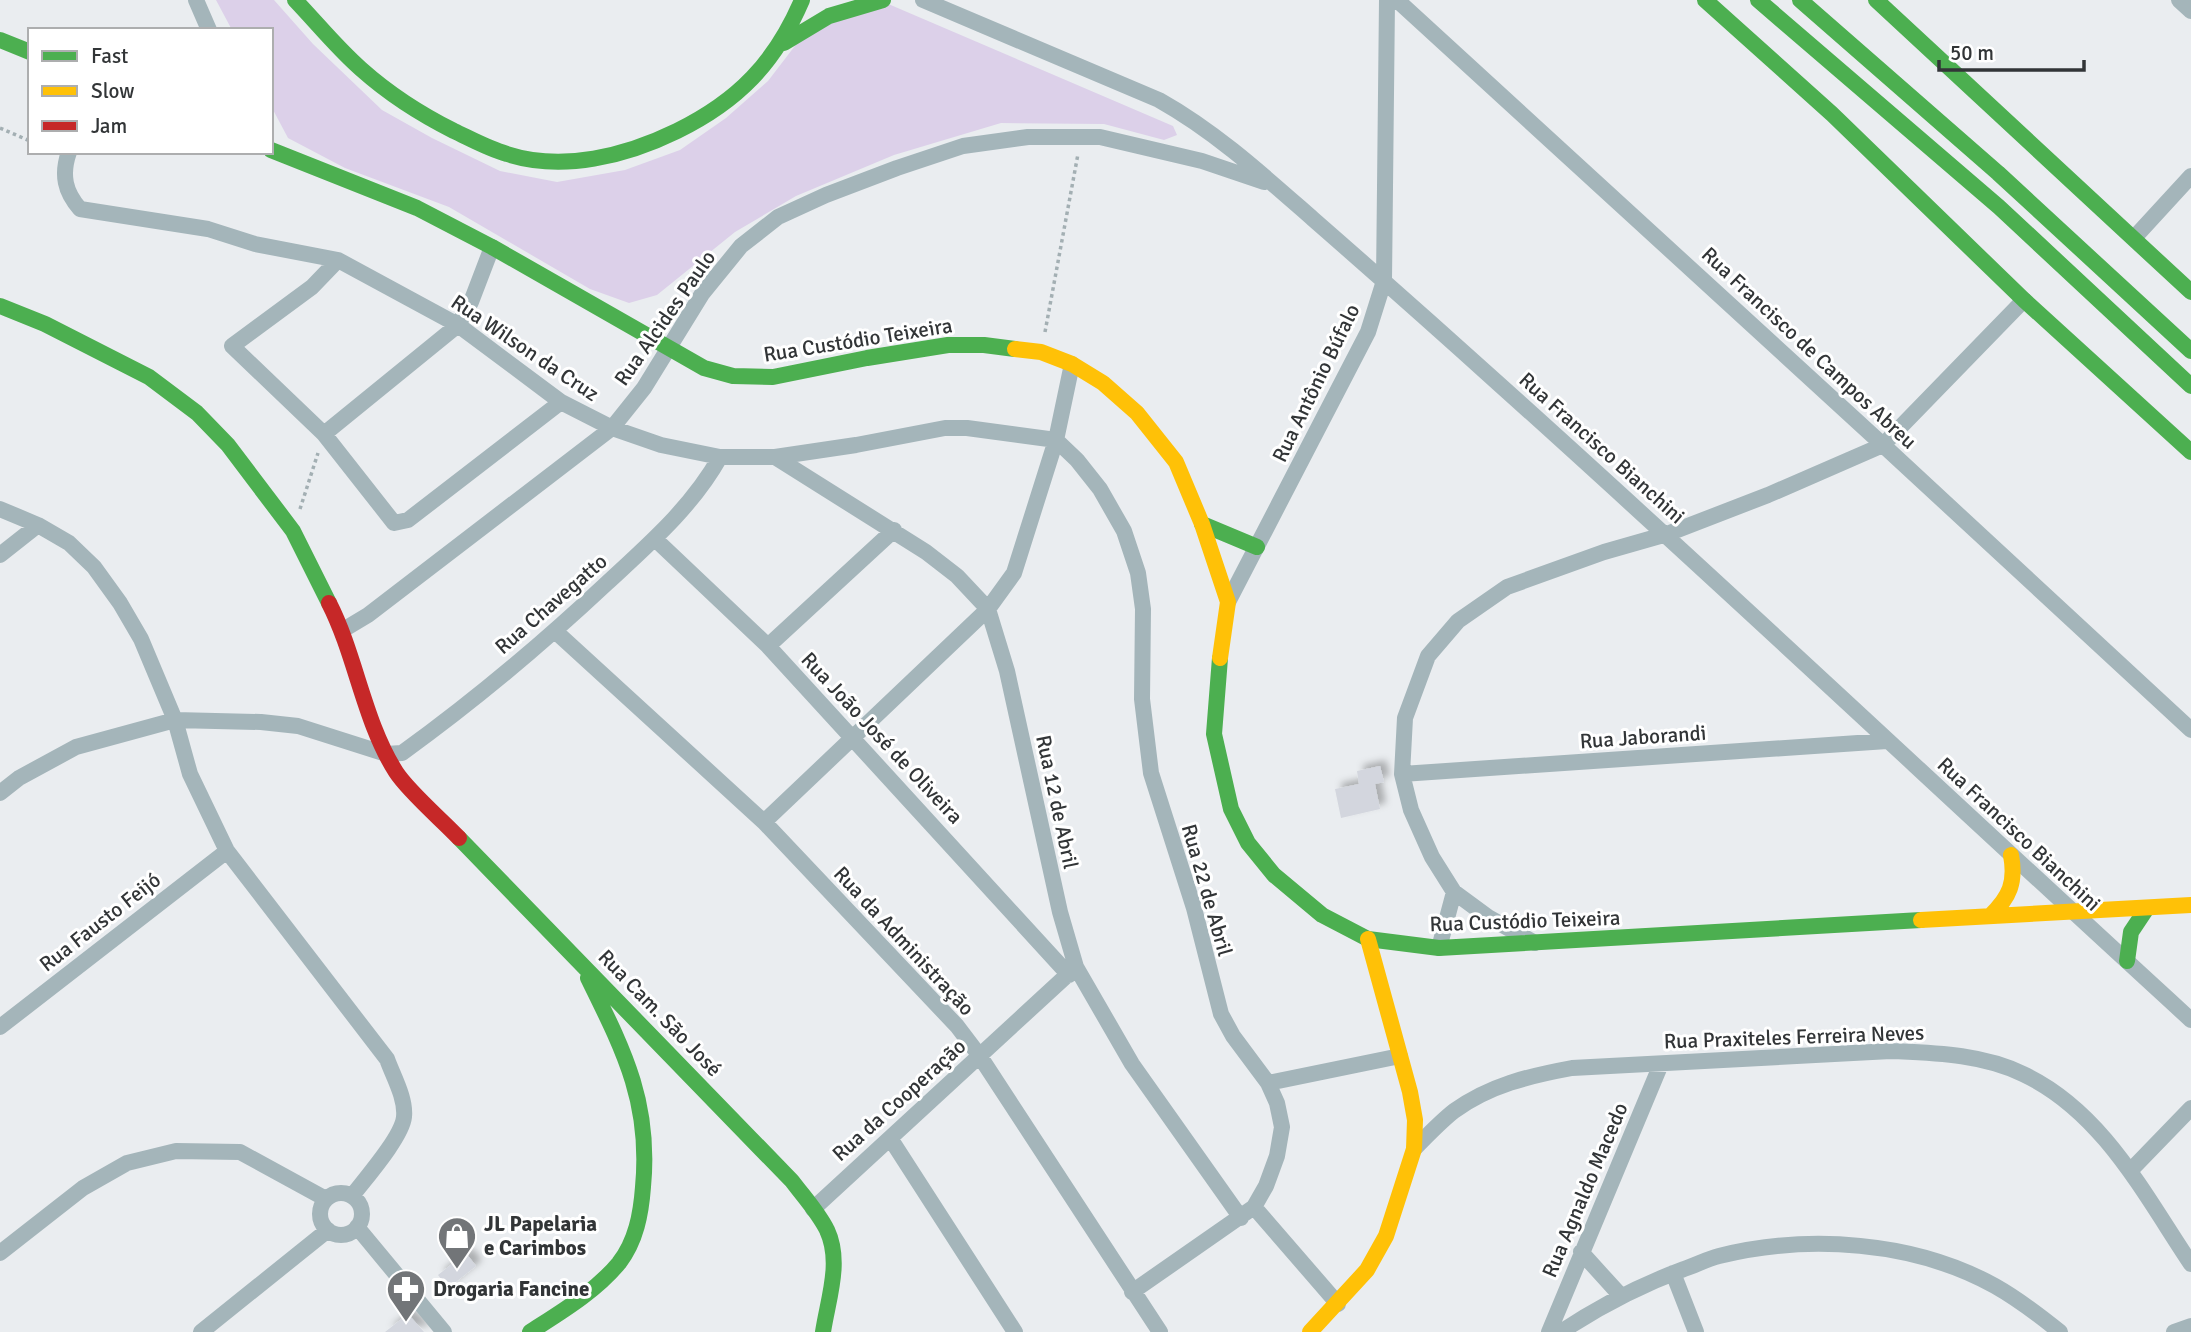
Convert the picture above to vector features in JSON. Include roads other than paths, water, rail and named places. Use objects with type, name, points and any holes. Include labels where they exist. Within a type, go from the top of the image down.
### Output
[{"type":"street","points":[[196,0],[208,28]]},
{"type":"street","points":[[295,0],[346,55],[396,97],[429,119],[512,156],[555,161],[608,157],[656,142],[718,110],[761,73],[782,44],[802,0]]},
{"type":"street","points":[[782,44],[829,16],[883,0]]},
{"type":"street","name":"Rua Francisco Bianchini","points":[[923,0],[1159,100],[1194,120],[1384,281],[1667,534],[1887,741],[2191,1020]]},
{"type":"street","name":"Rua Antônio Búfalo","points":[[1228,602],[1368,332],[1384,281],[1387,0]]},
{"type":"street","name":"Rua Francisco de Campos Abreu","points":[[1397,0],[2191,730]]},
{"type":"street","points":[[1705,0],[1832,114],[2024,300],[2191,452]]},
{"type":"street","points":[[1758,0],[1999,206],[2191,386]]},
{"type":"street","points":[[1800,0],[1998,173],[2191,351]]},
{"type":"street","points":[[1876,0],[2191,292]]},
{"type":"street","points":[[2179,0],[2191,11]]},
{"type":"street","points":[[0,40],[28,51]]},
{"type":"street","name":"Rua Alcides Paulo","points":[[342,629],[368,615],[612,428],[644,388],[702,294],[741,246],[778,217],[826,195],[963,146],[1028,137],[1100,137],[1202,161],[1276,187]]},
{"type":"street","name":"Rua Custódio Teixeira","points":[[273,151],[417,208],[492,247],[704,368],[733,376],[773,377],[948,345],[984,345],[1041,352],[1072,363],[1103,383],[1138,413],[1176,462],[1202,524],[1228,602],[1214,734],[1231,809],[1248,843],[1274,876],[1322,915],[1368,939],[1439,948],[2191,905]]},
{"type":"street","name":"Rua Wilson da Cruz","points":[[69,154],[65,176],[69,196],[80,209],[208,229],[255,244],[338,260],[458,325],[561,402],[612,428],[662,445],[720,457],[775,457],[946,428],[988,429],[1056,440]]},
{"type":"street","points":[[2134,238],[2191,176]]},
{"type":"street","points":[[324,434],[458,325],[471,302],[492,247]]},
{"type":"street","points":[[338,260],[312,286],[232,346],[324,434],[390,519],[400,523],[408,520],[561,402]]},
{"type":"street","points":[[1535,943],[1488,917],[1454,892],[1432,858],[1411,810],[1402,774],[1405,718],[1428,656],[1458,621],[1507,587],[1604,552],[1667,534],[1768,495],[1883,445],[2024,300]]},
{"type":"street","name":"Rua Cam. São José","points":[[0,306],[45,324],[149,377],[197,413],[228,444],[293,531],[342,629],[361,690],[386,754],[397,774],[792,1181],[813,1209],[832,1243],[834,1270],[822,1332]]},
{"type":"street","points":[[764,822],[988,610],[1014,573],[1056,440],[1072,363]]},
{"type":"street","name":"Rua 22 de Abril","points":[[1056,440],[1077,460],[1100,489],[1124,531],[1138,573],[1143,609],[1142,699],[1151,773],[1194,908],[1221,1014],[1233,1036],[1268,1083],[1282,1127],[1277,1156],[1266,1186],[1254,1207],[1132,1292]]},
{"type":"street","name":"Rua Chavegatto","points":[[386,754],[402,752],[426,736],[555,632],[655,539],[706,482],[720,457]]},
{"type":"street","name":"Rua 12 de Abril","points":[[775,457],[894,530],[957,576],[988,610],[1007,671],[1073,971],[1132,1064],[1241,1218]]},
{"type":"street","points":[[0,509],[38,525],[69,543],[94,567],[120,603],[141,639],[175,720],[190,774],[227,851],[387,1059],[401,1096],[404,1118],[396,1137],[352,1196]]},
{"type":"street","points":[[1202,524],[1257,547]]},
{"type":"street","points":[[0,555],[38,525]]},
{"type":"street","points":[[768,646],[894,530]]},
{"type":"street","name":"Rua João José de Oliveira","points":[[655,539],[768,646],[1073,971]]},
{"type":"street","name":"Rua da Administração","points":[[555,632],[764,822],[957,1026],[979,1055],[1160,1332]]},
{"type":"street","points":[[0,793],[19,778],[76,747],[175,720],[261,722],[298,726],[386,754]]},
{"type":"street","name":"Rua Jaborandi","points":[[1402,774],[1887,741]]},
{"type":"street","name":"Rua Fausto Feijó","points":[[0,1027],[227,851]]},
{"type":"street","points":[[1990,916],[2009,895],[2014,883],[2011,855]]},
{"type":"street","points":[[1439,948],[1454,892]]},
{"type":"street","points":[[2127,961],[2126,945],[2130,928],[2147,908]]},
{"type":"street","points":[[1310,1332],[1367,1270],[1386,1236],[1414,1149],[1415,1120],[1368,939]]},
{"type":"street","points":[[530,1332],[580,1299],[604,1277],[628,1249],[640,1214],[648,1146],[643,1106],[629,1062],[580,960]]},
{"type":"street","name":"Rua da Cooperação","points":[[813,1209],[1073,971]]},
{"type":"street","points":[[629,1062],[639,1051],[660,1043]]},
{"type":"street","name":"Rua Praxiteles Ferreira Neves","points":[[1414,1149],[1453,1112],[1489,1090],[1527,1076],[1572,1068],[1891,1051],[1941,1053],[1982,1060],[2021,1073],[2052,1090],[2094,1127],[2131,1170],[2190,1261]]},
{"type":"street","points":[[1268,1083],[1400,1056]]},
{"type":"street","name":"Rua Agnaldo Macedo","points":[[1549,1332],[1661,1064]]},
{"type":"street","points":[[2131,1170],[2191,1108]]},
{"type":"street","points":[[890,1138],[1015,1332]]},
{"type":"street","points":[[0,1254],[83,1188],[128,1163],[176,1151],[240,1152],[326,1199]]},
{"type":"street","points":[[339,1193],[352,1196],[361,1207],[362,1214],[357,1227],[339,1234],[328,1230],[323,1224],[320,1212],[326,1199],[339,1193]]},
{"type":"street","points":[[1254,1207],[1338,1304]]},
{"type":"street","points":[[357,1227],[444,1332]]},
{"type":"street","points":[[201,1332],[328,1230]]},
{"type":"street","points":[[1561,1332],[1621,1296],[1718,1256],[1777,1246],[1832,1244],[1889,1250],[1948,1265],[1993,1285],[2031,1308],[2060,1332]]},
{"type":"street","points":[[1581,1252],[1621,1296]]},
{"type":"street","points":[[1673,1273],[1696,1332]]},
{"type":"street","points":[[2174,1332],[2191,1326]]},
{"type":"place","name":"JL Papelaria e Carimbos","points":[[457,1270]]},
{"type":"place","name":"Drogaria Fancine","points":[[406,1323]]}]
